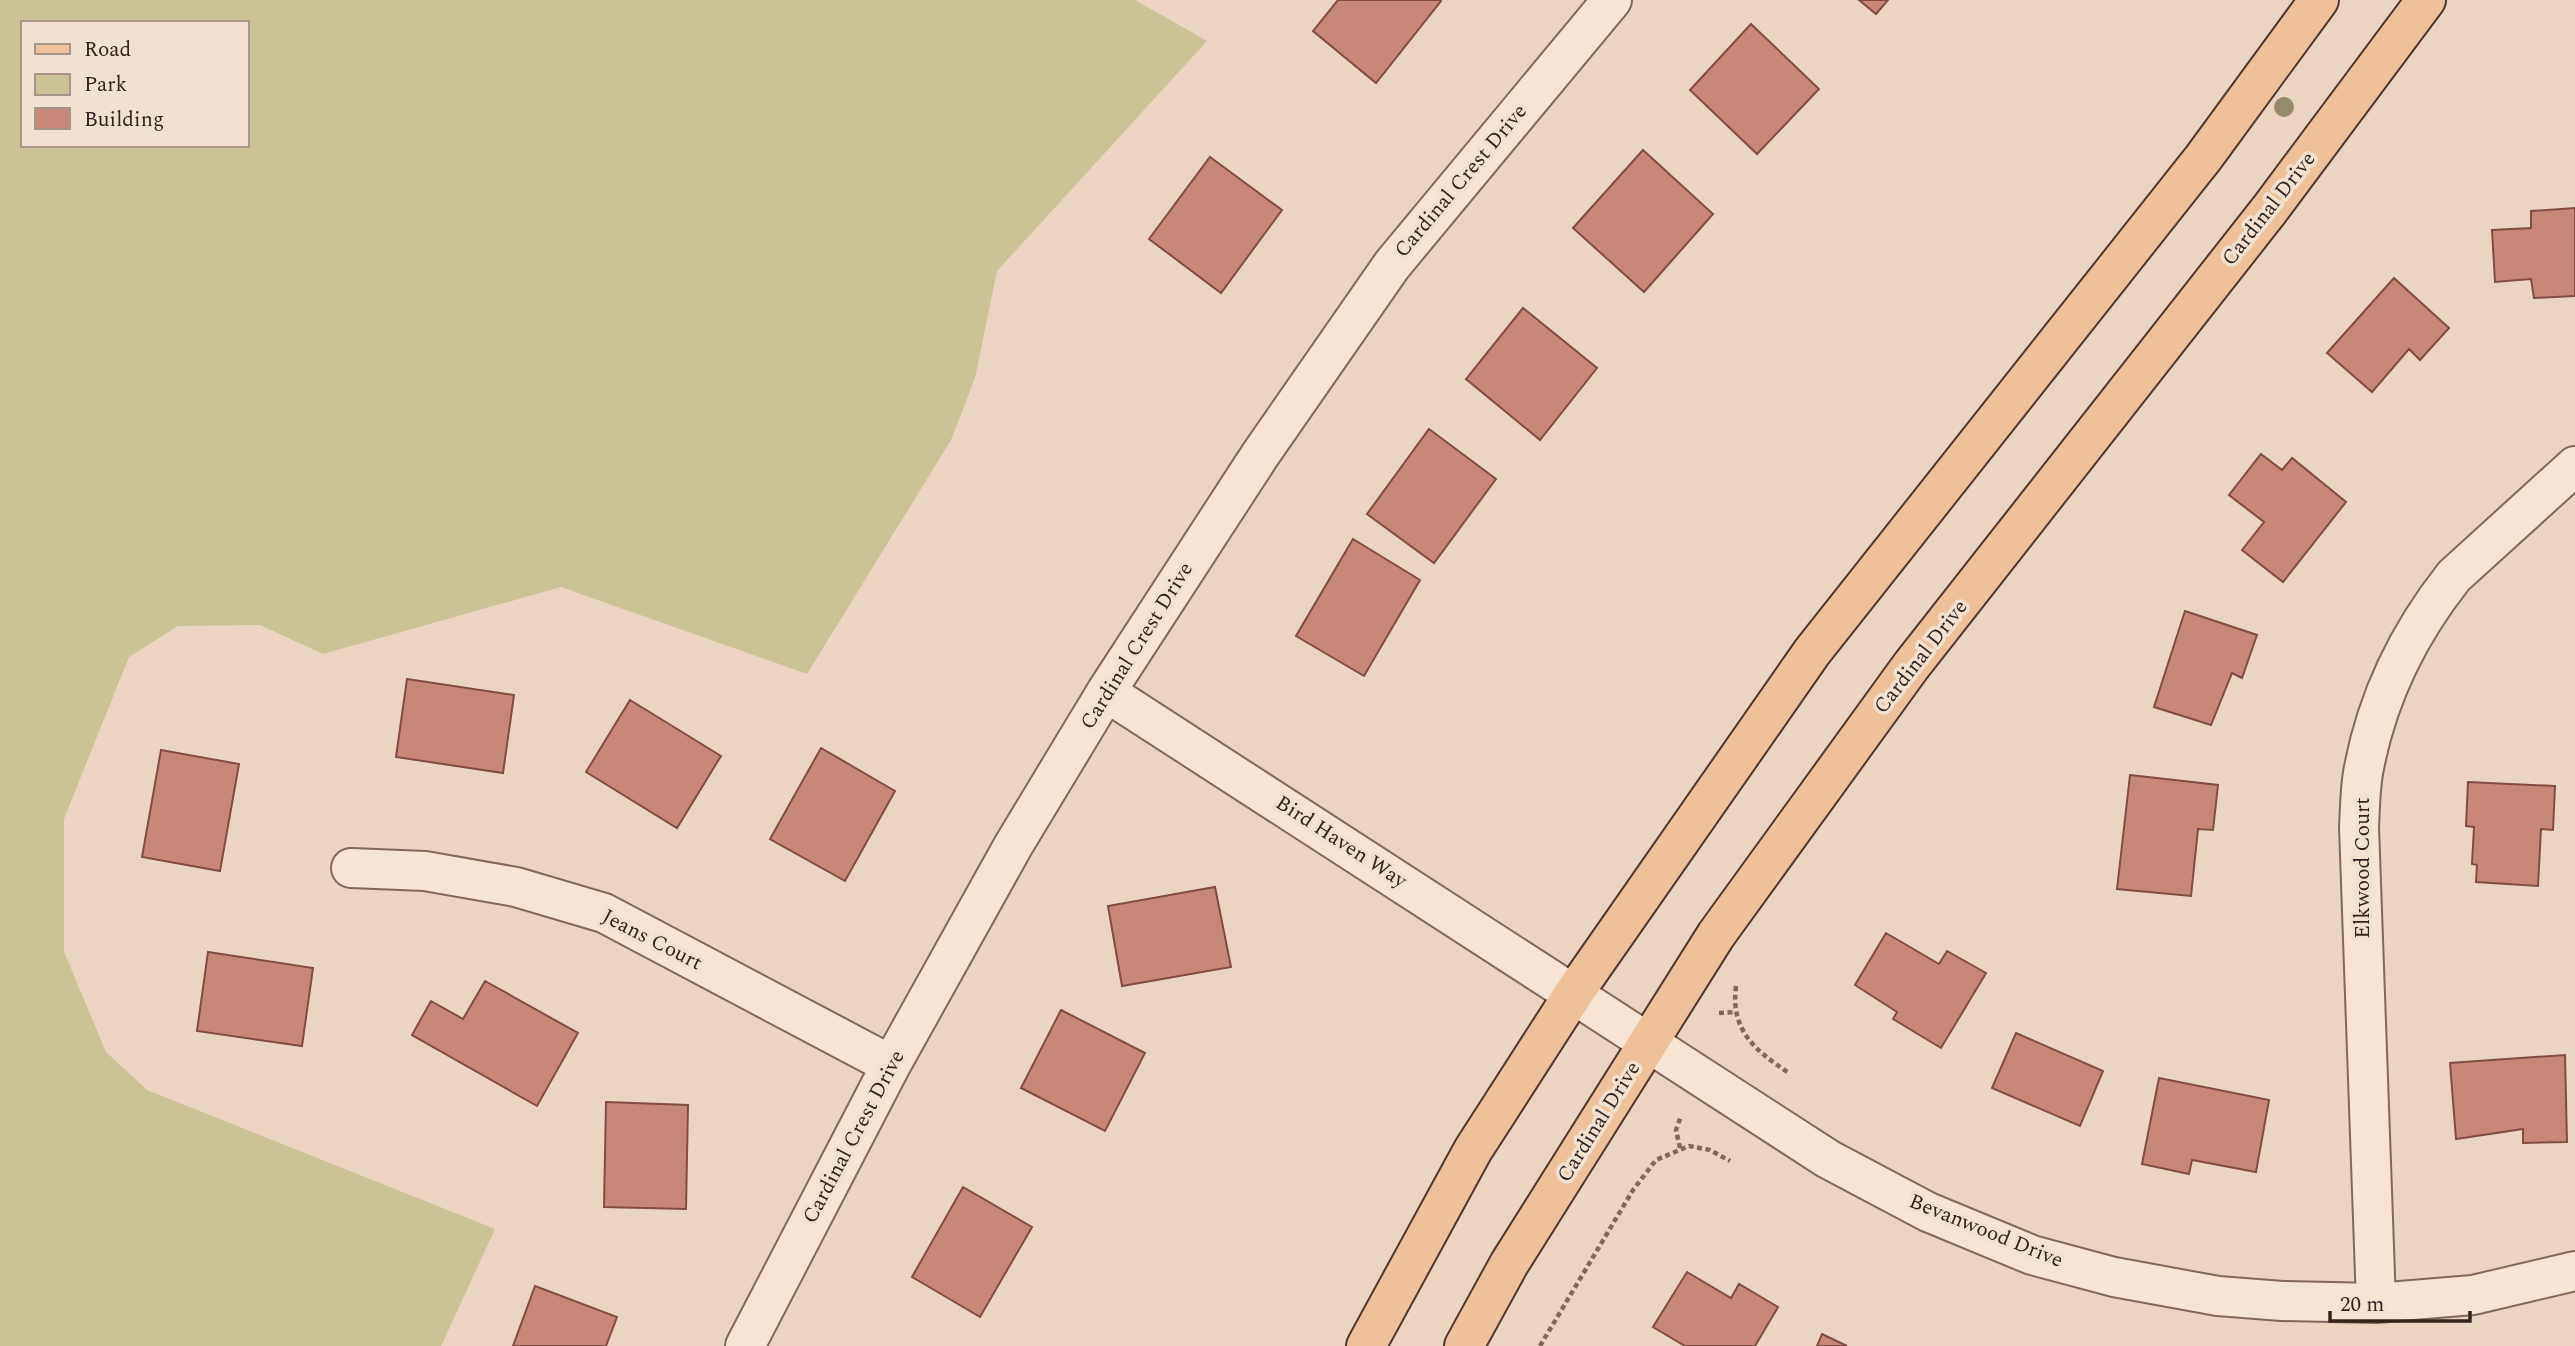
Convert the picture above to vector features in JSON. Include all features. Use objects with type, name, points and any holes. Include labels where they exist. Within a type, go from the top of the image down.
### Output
[{"type":"main road","points":[[1366,1346],[1473,1150],[1574,993],[1812,652],[2204,157],[2319,0]]},
{"type":"main road","name":"Cardinal Drive","points":[[1464,1346],[1509,1264],[1716,935],[1911,666],[2270,209],[2426,0]]},
{"type":"street","name":"Cardinal Crest Drive","points":[[745,1346],[891,1065],[1013,846],[1107,692],[1260,454],[1392,265],[1612,0]]},
{"type":"street","name":"Elkwood Court","points":[[2376,1303],[2359,827],[2363,775],[2374,724],[2397,663],[2454,576],[2575,466]]},
{"type":"street","name":"Bird Haven Way","points":[[1107,692],[1574,993]]},
{"type":"street","name":"Jeans Court","points":[[351,868],[425,872],[516,887],[604,913],[891,1065]]},
{"type":"street","name":"Bevanwood Drive","points":[[1574,993],[1828,1159],[1928,1212],[2032,1255],[2114,1277],[2218,1296],[2282,1301],[2376,1303],[2473,1295],[2575,1271]]},
{"type":"path","points":[[1737,982],[1735,1012],[1745,1035],[1770,1060],[1789,1073]]},
{"type":"path","points":[[1719,1013],[1735,1012]]},
{"type":"path","points":[[1676,1130],[1680,1148]]},
{"type":"path","points":[[1540,1346],[1633,1190],[1657,1160],[1680,1148],[1699,1146],[1730,1161]]},
{"type":"green space","points":[[0,0],[1135,0],[1207,41],[997,271],[975,378],[951,440],[807,674],[561,587],[323,654],[260,625],[178,626],[129,657],[64,819],[64,952],[106,1052],[147,1090],[495,1229],[441,1346],[0,1346]]},
{"type":"building","points":[[1338,0],[1441,1],[1376,83],[1313,31]]},
{"type":"building","points":[[1859,0],[1888,0],[1876,14]]},
{"type":"building","points":[[1751,24],[1819,89],[1757,154],[1690,90]]},
{"type":"building","points":[[1643,150],[1713,214],[1644,292],[1573,228]]},
{"type":"building","points":[[1210,157],[1282,210],[1221,293],[1149,239]]},
{"type":"building","points":[[2575,208],[2575,296],[2534,298],[2531,279],[2495,282],[2492,230],[2531,228],[2531,211]]},
{"type":"building","points":[[2394,278],[2449,328],[2420,360],[2409,349],[2372,392],[2327,353]]},
{"type":"building","points":[[1523,308],[1597,368],[1540,440],[1466,379]]},
{"type":"building","points":[[1429,429],[1496,479],[1434,563],[1367,514]]},
{"type":"building","points":[[2261,454],[2282,470],[2292,458],[2346,502],[2283,582],[2242,550],[2264,522],[2229,495]]},
{"type":"building","points":[[1353,539],[1420,580],[1364,676],[1296,636]]},
{"type":"building","points":[[2185,611],[2257,635],[2242,678],[2232,673],[2211,725],[2154,707]]},
{"type":"building","points":[[407,679],[514,695],[503,773],[396,757]]},
{"type":"building","points":[[630,700],[721,756],[677,828],[586,772]]},
{"type":"building","points":[[821,748],[895,791],[845,881],[770,839]]},
{"type":"building","points":[[161,750],[239,764],[220,871],[142,857]]},
{"type":"building","points":[[2130,775],[2218,785],[2213,830],[2198,829],[2191,896],[2117,889]]},
{"type":"building","points":[[2468,782],[2555,786],[2553,830],[2541,829],[2538,886],[2476,882],[2477,865],[2472,864],[2474,827],[2466,826]]},
{"type":"building","points":[[1215,887],[1231,967],[1122,986],[1108,906]]},
{"type":"building","points":[[1886,933],[1939,964],[1947,951],[1986,973],[1941,1048],[1893,1019],[1897,1012],[1855,985]]},
{"type":"building","points":[[208,952],[313,968],[302,1046],[197,1031]]},
{"type":"building","points":[[485,981],[578,1033],[537,1106],[412,1035],[431,1001],[463,1019]]},
{"type":"building","points":[[1061,1010],[1145,1053],[1105,1131],[1021,1088]]},
{"type":"building","points":[[2016,1033],[2103,1071],[2080,1126],[1992,1088]]},
{"type":"building","points":[[2565,1055],[2567,1142],[2523,1143],[2523,1129],[2456,1139],[2450,1063]]},
{"type":"building","points":[[2159,1078],[2269,1100],[2256,1172],[2192,1160],[2189,1174],[2142,1164]]},
{"type":"building","points":[[606,1102],[688,1105],[686,1209],[604,1207]]},
{"type":"building","points":[[963,1187],[1032,1227],[980,1317],[912,1277]]},
{"type":"building","points":[[1687,1272],[1731,1298],[1739,1284],[1778,1307],[1755,1346],[1685,1346],[1653,1327]]},
{"type":"building","points":[[535,1286],[617,1317],[606,1346],[513,1346]]},
{"type":"building","points":[[1822,1334],[1847,1346],[1817,1346]]}]
